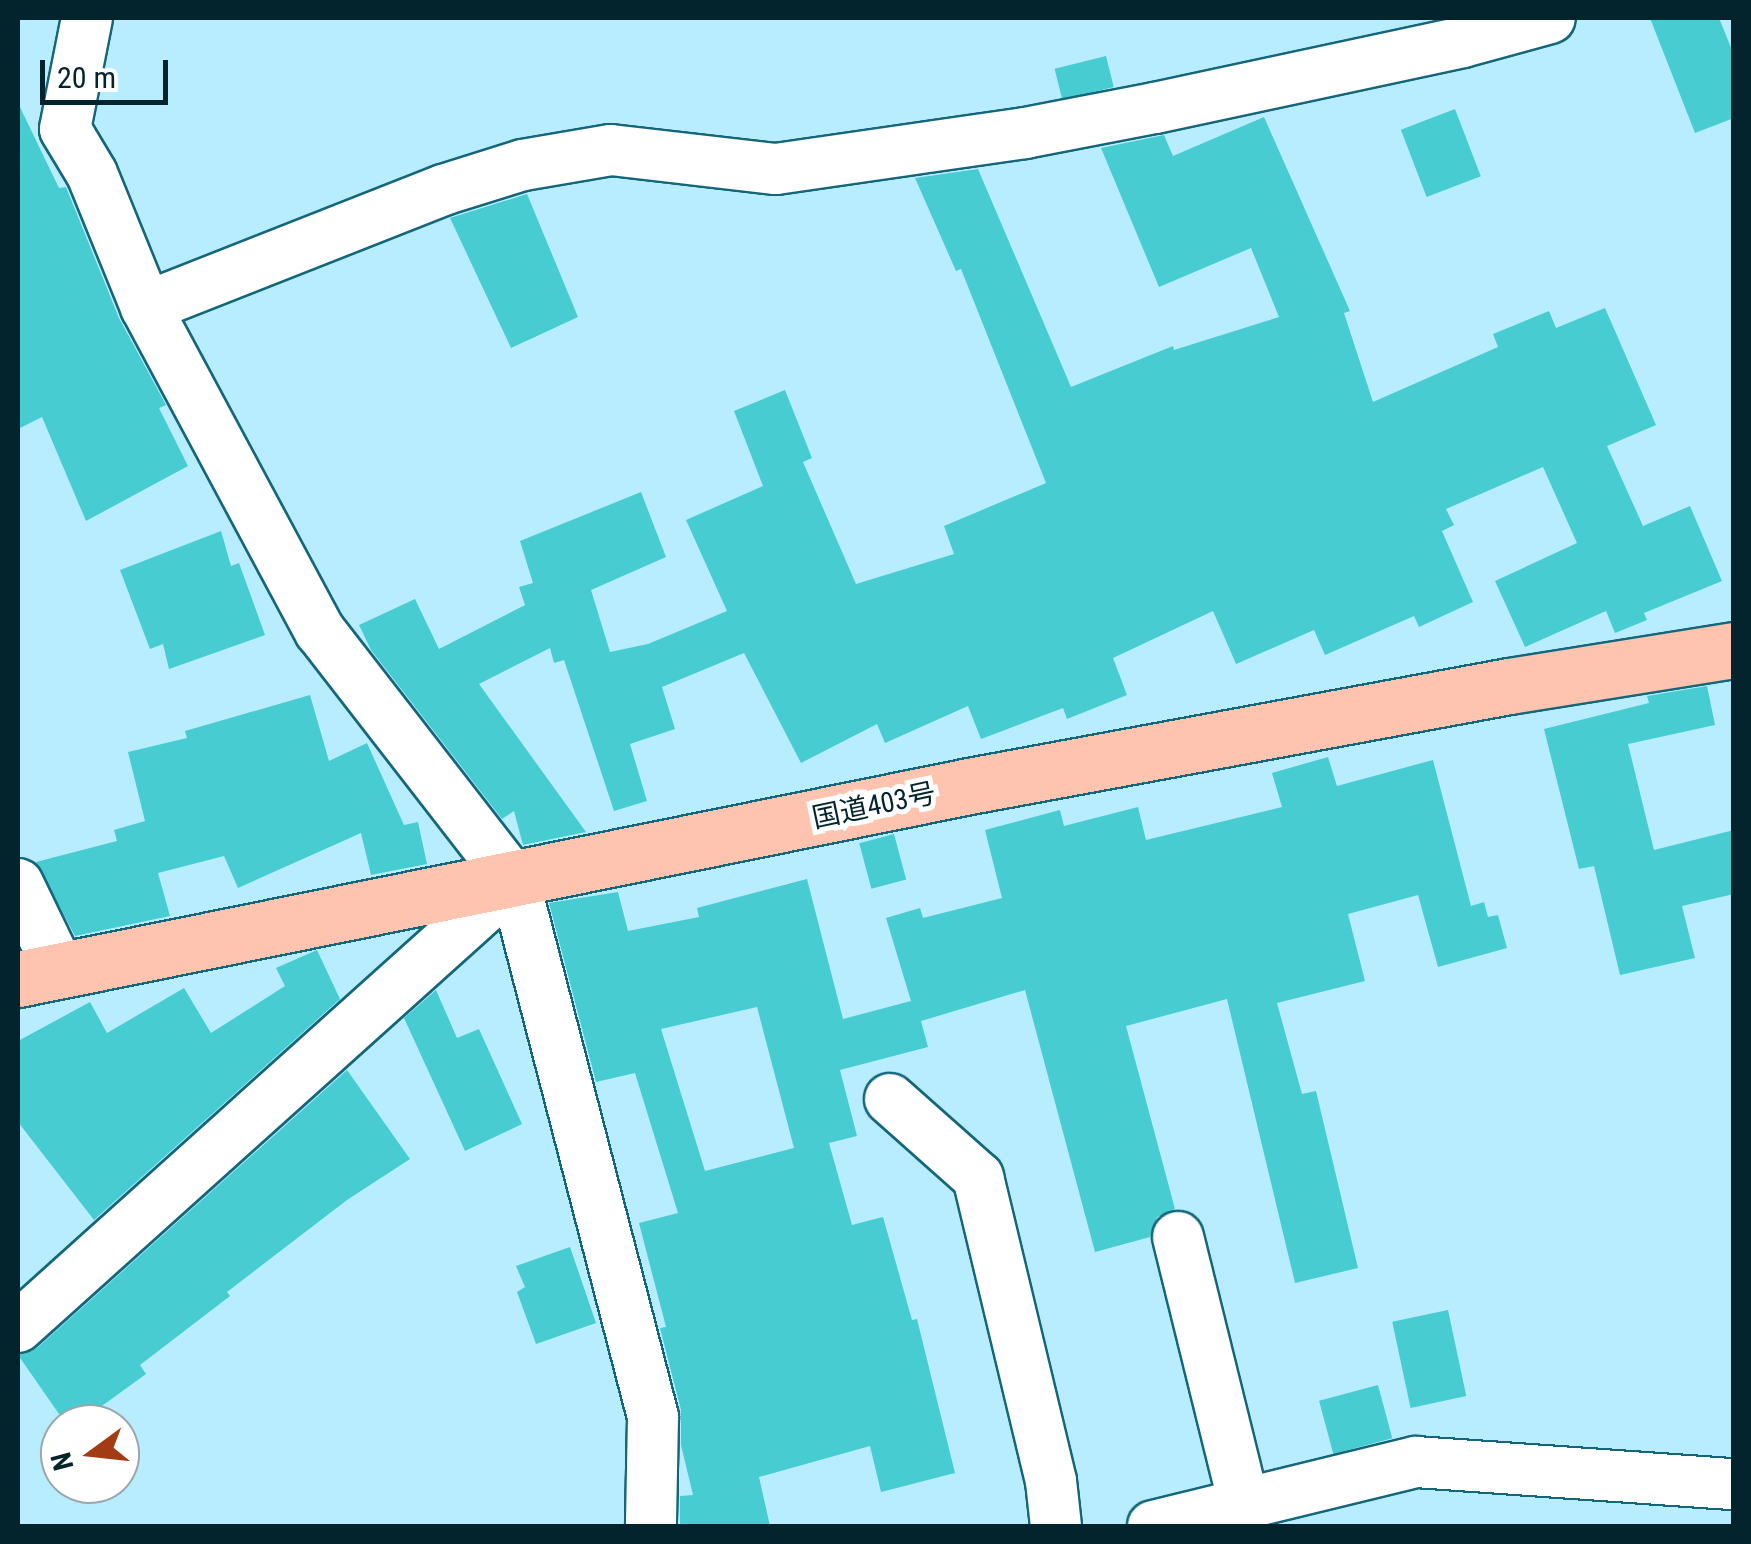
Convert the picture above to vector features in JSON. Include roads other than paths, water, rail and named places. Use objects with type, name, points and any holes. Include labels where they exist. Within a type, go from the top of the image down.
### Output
[{"type":"highway","name":"国道403号","points":[[38,974],[514,882],[969,786],[1509,686],[1734,650]]},
{"type":"street","points":[[87,18],[65,129],[92,174],[146,307],[320,630],[514,882],[653,1416],[650,1526]]},
{"type":"street","points":[[146,307],[443,190],[524,165],[611,150],[776,169],[1155,108],[1463,42],[1550,18]]},
{"type":"street","points":[[18,1327],[514,882]]},
{"type":"street","points":[[18,884],[38,974]]},
{"type":"street","points":[[890,1099],[978,1177],[1050,1480],[1056,1526]]},
{"type":"street","points":[[1178,1237],[1244,1504]]},
{"type":"street","points":[[1153,1526],[1416,1462],[1734,1484]]}]
